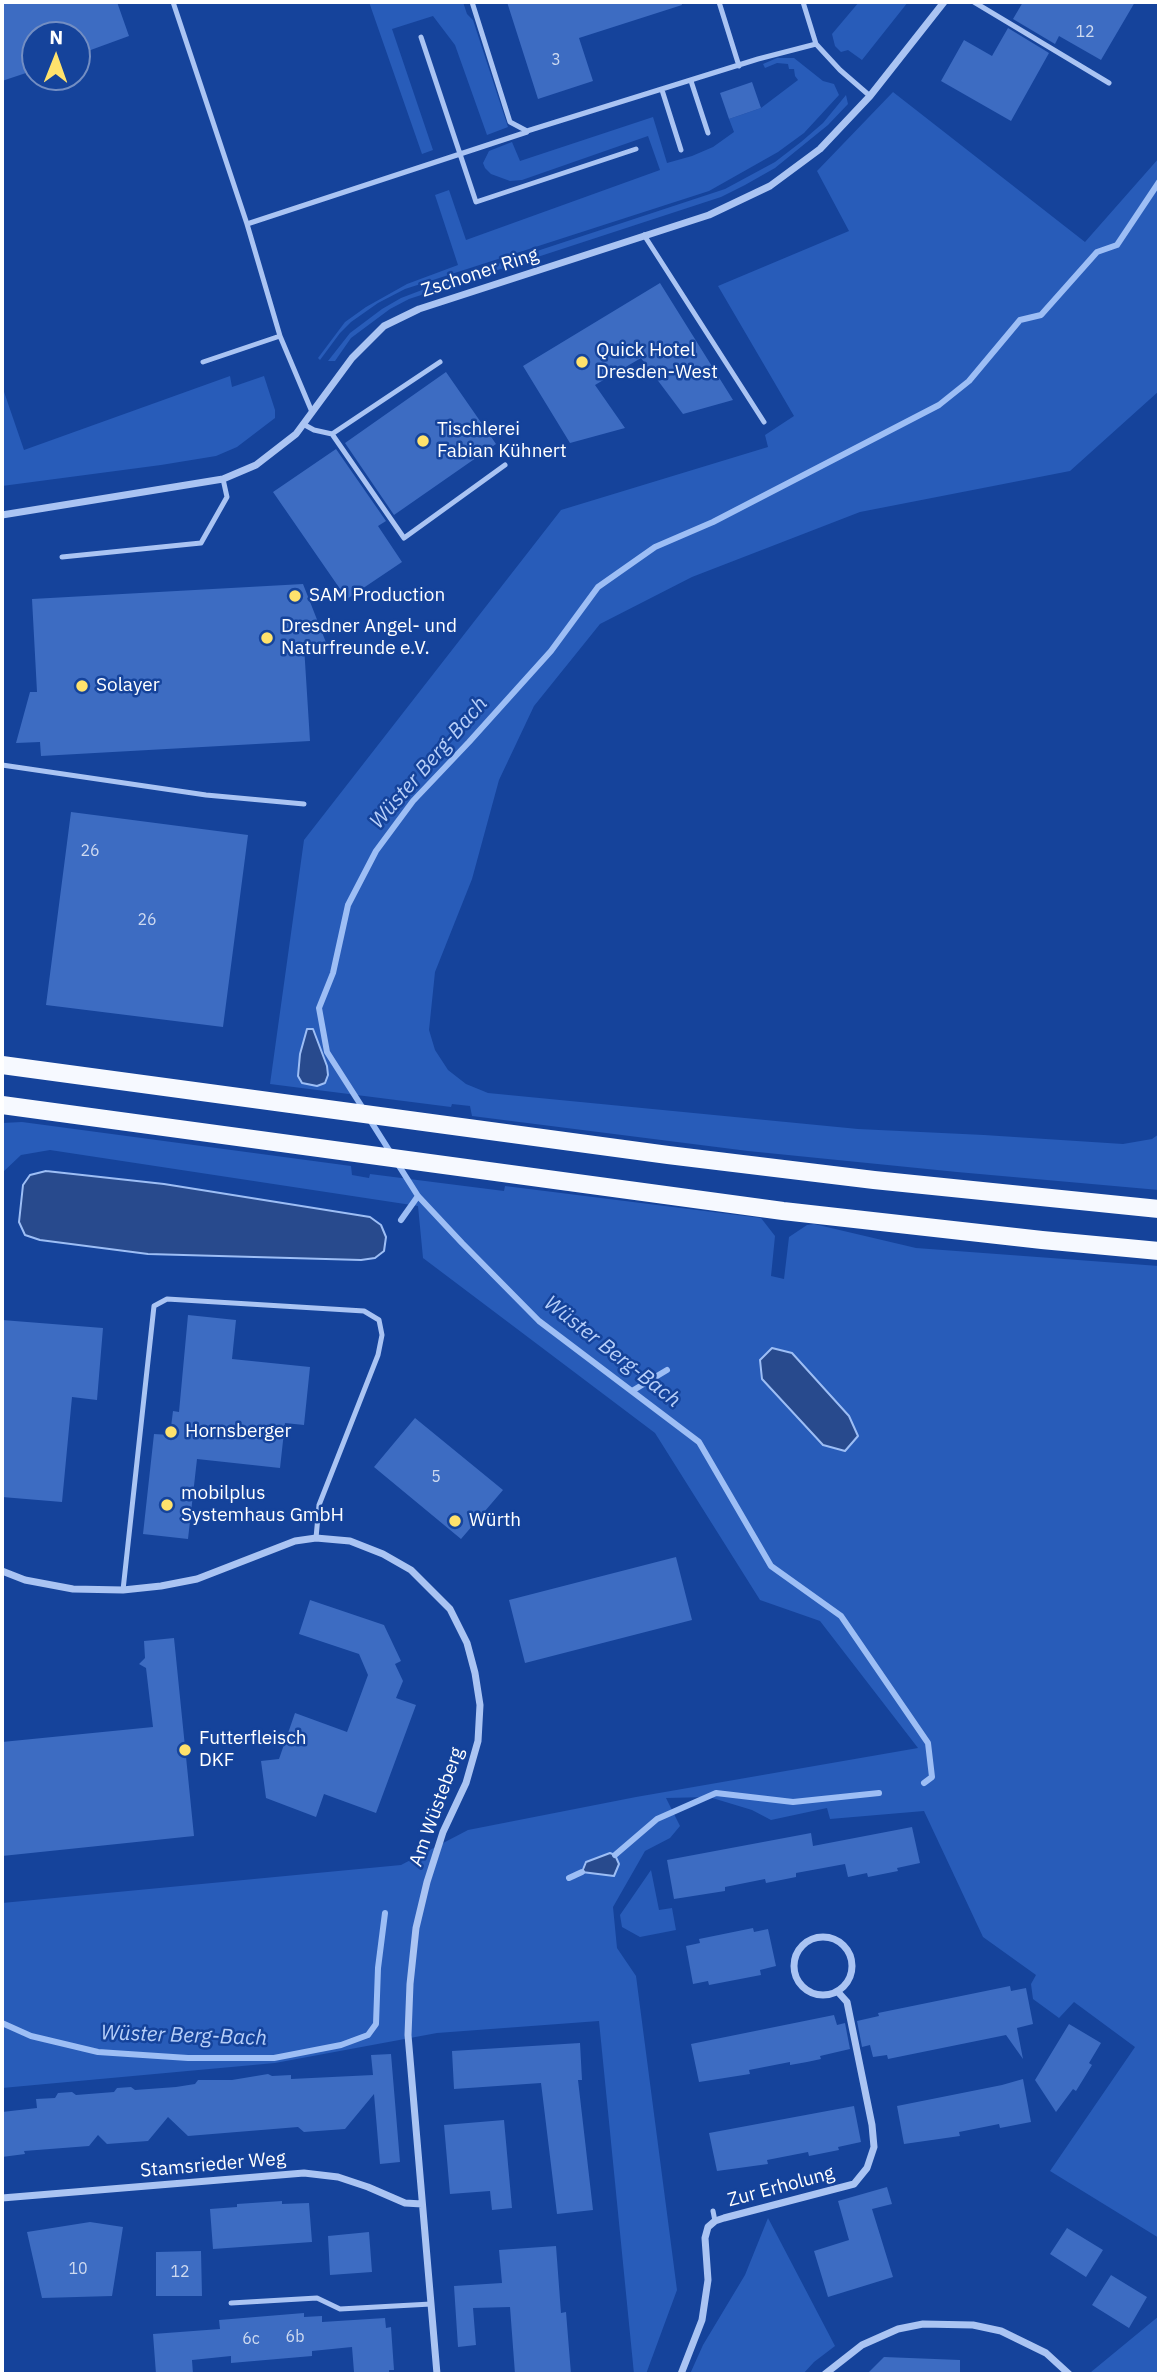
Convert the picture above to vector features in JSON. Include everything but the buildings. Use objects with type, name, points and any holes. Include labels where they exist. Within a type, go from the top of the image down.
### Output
[{"type":"main road","points":[[2,1065],[874,1180],[1159,1209]]},
{"type":"main road","points":[[2,1105],[867,1221],[1159,1251]]},
{"type":"street","name":"Zschoner Ring","points":[[2,515],[223,479],[256,465],[296,434],[352,358],[384,326],[419,309],[709,215],[770,186],[820,149],[870,96],[944,2]]},
{"type":"street","name":"Am Wüsteberg","points":[[2,1571],[25,1580],[73,1589],[123,1590],[161,1586],[197,1578],[274,1547],[316,1538],[351,1541],[383,1554],[411,1570],[450,1609],[467,1643],[475,1673],[480,1705],[478,1741],[466,1783],[443,1832],[416,1928],[408,2035],[437,2374]]},
{"type":"street","points":[[824,1937],[837,1940],[851,1956],[851,1977],[846,1986],[838,1992],[827,1996],[815,1995],[804,1990],[796,1981],[794,1958],[800,1947],[811,1939],[824,1937]]},
{"type":"street","name":"Zur Erholung","points":[[681,2374],[702,2320],[708,2280],[705,2238],[708,2228],[715,2221],[854,2184],[867,2168],[874,2147],[872,2125],[847,2002],[838,1992]]},
{"type":"street","name":"Stamsrieder Weg","points":[[2,2198],[304,2173],[338,2177],[405,2203],[422,2204]]},
{"type":"street","points":[[825,2374],[862,2345],[898,2329],[923,2325],[972,2325],[1002,2331],[1046,2353],[1069,2374]]},
{"type":"lane","points":[[173,2],[247,225],[280,336],[312,412]]},
{"type":"lane","points":[[472,2],[510,122],[527,131]]},
{"type":"lane","points":[[719,2],[739,66]]},
{"type":"lane","points":[[803,2],[816,44],[870,96]]},
{"type":"lane","points":[[974,2],[1109,83]]},
{"type":"lane","points":[[421,37],[475,202],[636,149]]},
{"type":"lane","points":[[247,225],[527,131],[816,44]]},
{"type":"lane","points":[[691,81],[708,133]]},
{"type":"lane","points":[[662,90],[681,150]]},
{"type":"lane","points":[[644,235],[764,422]]},
{"type":"lane","points":[[203,362],[280,336]]},
{"type":"lane","points":[[332,434],[440,362]]},
{"type":"lane","points":[[303,424],[332,434],[404,538],[505,465]]},
{"type":"lane","points":[[62,557],[201,543],[227,497],[223,479]]},
{"type":"lane","points":[[2,765],[206,795],[304,804]]},
{"type":"lane","points":[[123,1590],[154,1306],[167,1299],[365,1311],[379,1320],[382,1335],[378,1355],[319,1505],[316,1538]]},
{"type":"lane","points":[[713,2211],[715,2221]]},
{"type":"lane","points":[[231,2303],[317,2298],[341,2309],[431,2304]]},
{"type":"shaded area","points":[[369,2],[463,2],[467,14],[473,20],[508,127],[487,135],[455,45],[433,16],[392,29],[433,150],[422,154]]},
{"type":"shaded area","points":[[859,2],[908,2],[862,60],[848,50],[841,52],[835,46],[832,34]]},
{"type":"shaded area","points":[[777,58],[794,58],[823,81],[834,84],[839,95],[804,133],[778,152],[709,191],[405,289],[378,303],[351,322],[320,360],[318,358],[345,322],[366,307],[407,284],[458,265],[435,195],[449,190],[466,240],[660,170],[648,136],[522,180],[510,181],[491,174],[483,163],[489,151],[512,142],[520,161],[653,117],[667,163],[692,156],[713,147],[734,132],[729,119],[761,108],[798,80],[794,69],[789,69],[788,64],[777,63],[765,68],[763,64]]},
{"type":"shaded area","points":[[893,92],[1085,242],[1159,158],[1159,391],[1070,471],[860,512],[692,577],[600,624],[534,706],[499,780],[472,879],[435,972],[429,1030],[435,1050],[448,1070],[466,1084],[488,1093],[858,1129],[1123,1144],[1152,1139],[1159,1134],[1159,1190],[748,1151],[472,1116],[470,1106],[452,1104],[451,1107],[270,1084],[304,840],[561,510],[768,447],[765,435],[794,416],[718,286],[849,231],[817,171]]},
{"type":"shaded area","points":[[846,95],[848,104],[828,125],[775,168],[745,185],[721,197],[409,299],[390,309],[351,338],[335,361],[328,361],[350,333],[401,298],[725,189],[775,162],[801,142],[823,123]]},
{"type":"shaded area","points":[[230,376],[232,387],[264,376],[275,410],[275,418],[237,447],[216,456],[2,486],[2,386],[24,450]]},
{"type":"shaded area","points":[[307,1029],[313,1029],[327,1066],[325,1083],[317,1086],[302,1083],[298,1076],[300,1054]]},
{"type":"shaded area","points":[[22,1122],[351,1166],[352,1175],[369,1178],[370,1174],[504,1191],[505,1186],[761,1218],[775,1236],[771,1276],[784,1279],[789,1237],[807,1225],[814,1224],[916,1248],[1159,1266],[1159,2238],[1050,2171],[1135,2047],[1074,2002],[1059,2018],[1033,1999],[1031,1984],[1036,1975],[983,1937],[924,1811],[830,1819],[827,1808],[771,1820],[752,1810],[709,1797],[666,1798],[680,1826],[670,1838],[645,1851],[613,1907],[617,1948],[636,1976],[677,2290],[646,2374],[634,2374],[599,2021],[437,2033],[275,2063],[2,2088],[2,1903],[401,1865],[468,1830],[636,1797],[918,1748],[820,1621],[760,1600],[655,1433],[423,1258],[418,1206],[50,1150],[21,1155],[2,1173],[2,1123]]},
{"type":"shaded area","points":[[46,1171],[164,1184],[370,1217],[381,1225],[386,1237],[384,1251],[375,1258],[361,1260],[148,1254],[40,1240],[25,1235],[19,1222],[23,1185],[30,1175]]},
{"type":"shaded area","points":[[772,1348],[792,1353],[849,1416],[858,1436],[845,1451],[823,1445],[762,1379],[760,1360]]},
{"type":"shaded area","points":[[610,1853],[615,1855],[619,1864],[614,1876],[582,1872],[586,1862]]},
{"type":"shaded area","points":[[651,1870],[659,1910],[672,1908],[676,1930],[640,1937],[622,1927],[620,1915]]},
{"type":"shaded area","points":[[768,2218],[835,2346],[803,2374],[690,2374],[703,2345],[745,2275]]},
{"type":"shaded area","points":[[1159,2316],[1159,2374],[1092,2374],[1091,2372]]},
{"type":"waterway","name":"Wüster Berg-Bach","points":[[364,1110],[327,1052],[319,1008],[333,973],[348,905],[376,851],[413,801],[551,651],[598,587],[655,547],[713,522],[939,405],[969,381],[1020,320],[1041,315],[1097,252],[1117,245],[1159,182]]},
{"type":"waterway","name":"Wüster Berg-Bach","points":[[370,1120],[418,1196],[539,1321],[699,1442],[771,1566],[841,1616],[928,1743],[932,1777],[924,1783]]},
{"type":"waterway","points":[[401,1220],[418,1196]]},
{"type":"waterway","points":[[632,1391],[667,1370]]},
{"type":"waterway","name":"Wüster Berg-Bach","points":[[615,1855],[657,1819],[716,1793],[793,1802],[879,1793]]},
{"type":"waterway","points":[[569,1878],[582,1872]]},
{"type":"waterway","name":"Wüster Berg-Bach","points":[[2,2023],[31,2036],[98,2052],[188,2058],[274,2058],[341,2045],[368,2035],[376,2024],[378,1968],[385,1913]]},
{"type":"place","name":"Quick Hotel Dresden-West","points":[[582,362]]},
{"type":"place","name":"Tischlerei Fabian Kühnert","points":[[423,441]]},
{"type":"place","name":"SAM Production","points":[[295,596]]},
{"type":"place","name":"Dresdner Angel- und Naturfreunde e.V.","points":[[267,638]]},
{"type":"place","name":"Solayer","points":[[82,686]]},
{"type":"place","name":"Hornsberger","points":[[171,1432]]},
{"type":"place","name":"mobilplus Systemhaus GmbH","points":[[167,1505]]},
{"type":"place","name":"Würth","points":[[455,1521]]},
{"type":"place","name":"Futterfleisch DKF","points":[[185,1750]]}]
